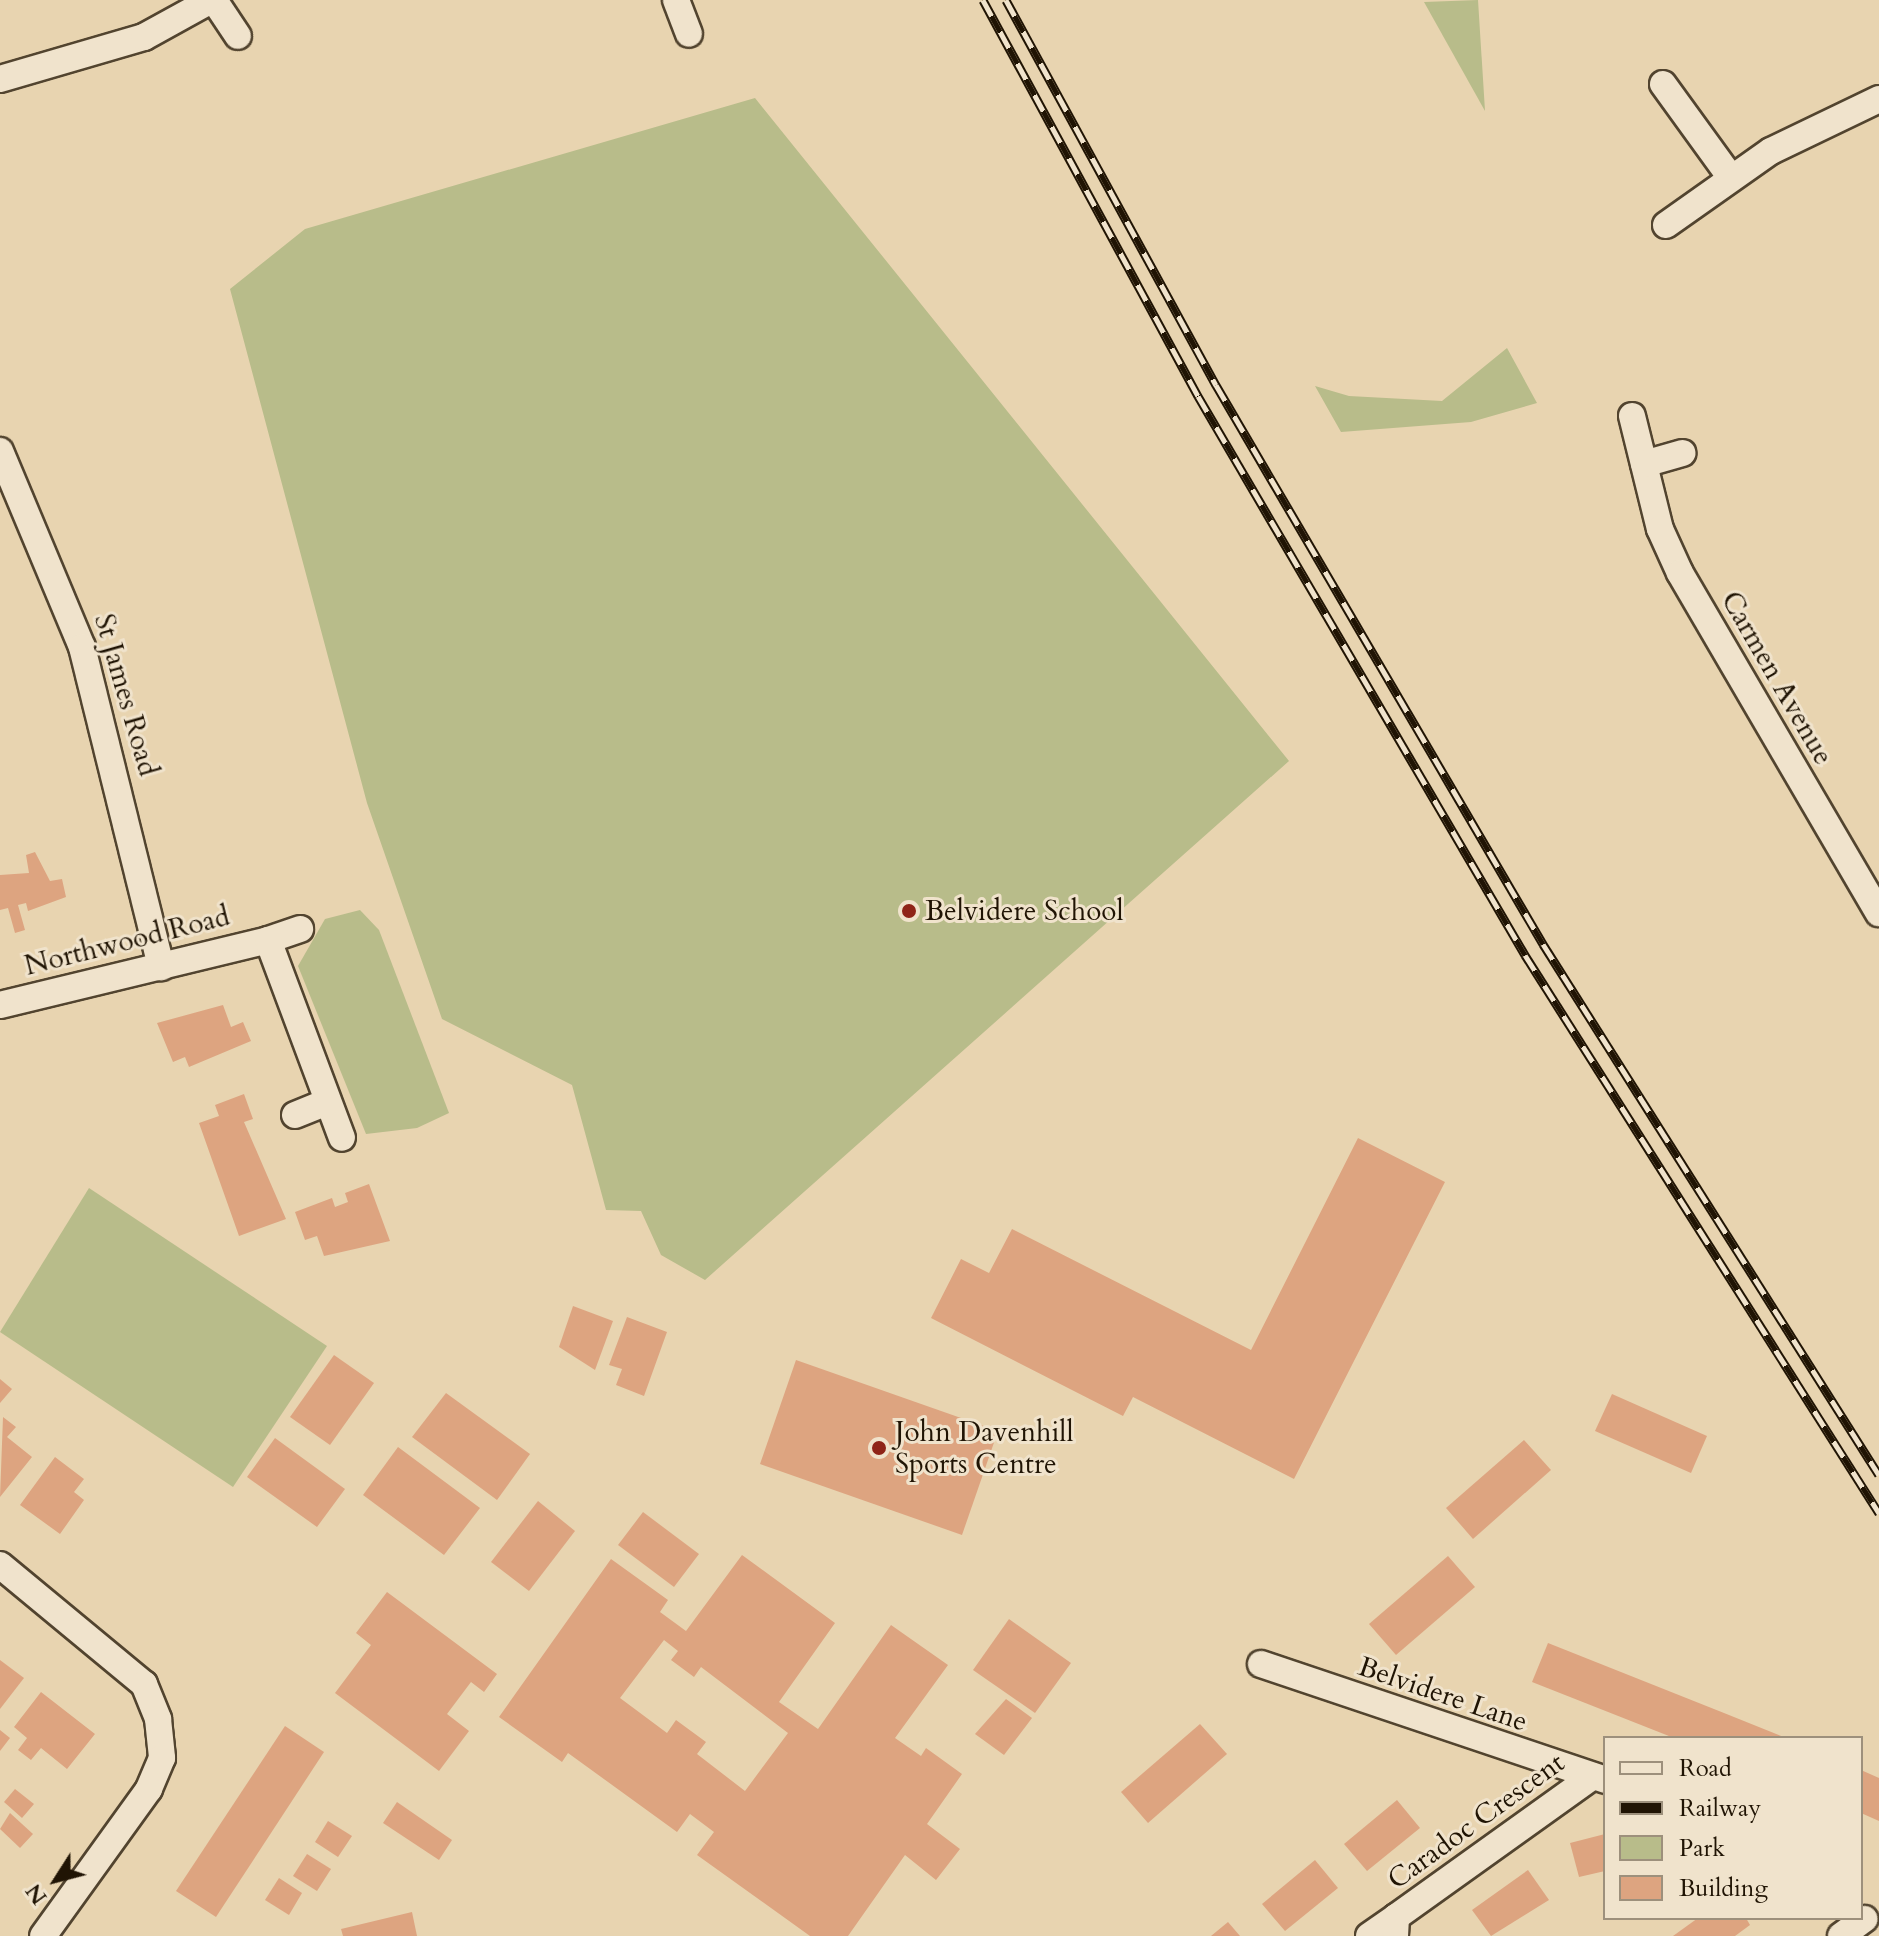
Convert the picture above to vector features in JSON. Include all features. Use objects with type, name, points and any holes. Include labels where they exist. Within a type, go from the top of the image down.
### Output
[{"type":"street","points":[[0,79],[144,37],[213,0],[238,36]]},
{"type":"street","points":[[676,0],[689,34]]},
{"type":"street","points":[[1663,84],[1731,178]]},
{"type":"street","points":[[1666,225],[1731,178],[1879,99]]},
{"type":"street","name":"Carmen Avenue","points":[[1632,416],[1644,464],[1680,573],[1879,913]]},
{"type":"street","name":"St James Road","points":[[0,451],[82,647],[161,967]]},
{"type":"street","points":[[1644,464],[1682,453]]},
{"type":"street","name":"Northwood Road","points":[[0,1005],[268,940],[300,929]]},
{"type":"street","name":"Northwood Road","points":[[268,940],[342,1138]]},
{"type":"street","points":[[295,1115],[327,1102]]},
{"type":"street","points":[[0,1565],[144,1684],[158,1719],[162,1758],[149,1789],[43,1936]]},
{"type":"street","name":"Belvidere Lane","points":[[1261,1664],[1599,1778]]},
{"type":"street","name":"Caradoc Crescent","points":[[1369,1936],[1395,1927],[1599,1778]]},
{"type":"street","points":[[1841,1936],[1867,1923]]},
{"type":"green space","points":[[1478,0],[1485,111],[1424,2]]},
{"type":"green space","points":[[755,98],[1289,761],[705,1280],[661,1255],[641,1211],[606,1210],[572,1085],[442,1019],[367,803],[230,289],[305,229]]},
{"type":"green space","points":[[1507,348],[1537,403],[1471,422],[1341,432],[1315,386],[1349,396],[1442,401]]},
{"type":"green space","points":[[360,910],[379,930],[449,1113],[417,1128],[366,1134],[298,966],[325,919]]},
{"type":"green space","points":[[89,1188],[327,1346],[233,1487],[0,1332]]},
{"type":"building","points":[[35,852],[50,881],[62,879],[66,897],[28,911],[26,903],[18,905],[25,930],[15,933],[8,908],[0,910],[0,875],[29,873],[26,855]]},
{"type":"building","points":[[223,1005],[231,1027],[243,1022],[251,1041],[189,1067],[185,1057],[173,1062],[157,1023]]},
{"type":"building","points":[[244,1094],[253,1119],[244,1122],[286,1219],[239,1236],[199,1123],[219,1116],[215,1105]]},
{"type":"building","points":[[1358,1138],[1445,1182],[1294,1479],[1133,1397],[1123,1416],[931,1318],[961,1259],[989,1273],[1012,1229],[1251,1350]]},
{"type":"building","points":[[369,1184],[390,1241],[324,1256],[317,1236],[305,1240],[295,1212],[332,1198],[335,1207],[348,1202],[345,1193]]},
{"type":"building","points":[[573,1306],[613,1321],[595,1370],[559,1347]]},
{"type":"building","points":[[627,1317],[667,1332],[644,1396],[616,1385],[622,1369],[609,1365]]},
{"type":"building","points":[[334,1355],[374,1383],[330,1445],[290,1417]]},
{"type":"building","name":"John Davenhill Sports Centre","points":[[796,1360],[998,1431],[962,1535],[760,1464]]},
{"type":"building","points":[[0,1379],[12,1389],[0,1403]]},
{"type":"building","points":[[446,1393],[530,1454],[497,1500],[412,1437]]},
{"type":"building","points":[[1612,1394],[1707,1436],[1691,1473],[1595,1431]]},
{"type":"building","points":[[3,1417],[16,1427],[7,1437],[32,1457],[0,1497]]},
{"type":"building","points":[[275,1438],[345,1489],[317,1527],[247,1477]]},
{"type":"building","points":[[1524,1440],[1551,1470],[1473,1539],[1446,1508]]},
{"type":"building","points":[[398,1447],[480,1508],[444,1555],[363,1495]]},
{"type":"building","points":[[55,1457],[84,1479],[74,1492],[84,1500],[60,1534],[20,1505]]},
{"type":"building","points":[[538,1501],[575,1531],[529,1591],[491,1562]]},
{"type":"building","points":[[643,1512],[699,1554],[674,1587],[618,1545]]},
{"type":"building","points":[[742,1555],[835,1623],[779,1702],[818,1729],[891,1625],[948,1665],[895,1738],[921,1756],[926,1748],[962,1774],[927,1824],[960,1849],[936,1880],[905,1855],[848,1936],[810,1936],[697,1855],[714,1832],[690,1814],[677,1832],[568,1753],[562,1762],[499,1717],[611,1559],[668,1600],[660,1612],[686,1631]],"holes":[[[664,1640],[678,1651],[671,1660],[694,1677],[701,1667],[788,1733],[745,1791],[697,1754],[706,1742],[676,1720],[667,1733],[620,1698]]]},
{"type":"building","points":[[1448,1556],[1475,1587],[1396,1655],[1369,1624]]},
{"type":"building","points":[[387,1592],[497,1674],[484,1692],[471,1682],[447,1714],[469,1731],[439,1771],[335,1693],[371,1645],[356,1633]]},
{"type":"building","points":[[1009,1619],[1071,1663],[1035,1713],[973,1670]]},
{"type":"building","points":[[1548,1643],[1781,1736],[1669,1736],[1532,1682]]},
{"type":"building","points":[[0,1660],[24,1678],[0,1709]]},
{"type":"building","points":[[41,1692],[95,1734],[67,1769],[41,1748],[31,1760],[18,1750],[27,1738],[14,1727]]},
{"type":"building","points":[[1006,1699],[1032,1718],[1004,1755],[975,1734]]},
{"type":"building","points":[[1200,1724],[1227,1754],[1148,1823],[1121,1792]]},
{"type":"building","points":[[285,1726],[324,1752],[216,1917],[176,1891]]},
{"type":"building","points":[[0,1730],[10,1738],[0,1751]]},
{"type":"building","points":[[1863,1771],[1879,1778],[1879,1821],[1863,1814]]},
{"type":"building","points":[[15,1789],[34,1804],[22,1818],[4,1802]]},
{"type":"building","points":[[1397,1800],[1420,1828],[1367,1871],[1344,1844]]},
{"type":"building","points":[[397,1802],[452,1840],[439,1860],[383,1823]]},
{"type":"building","points":[[10,1813],[33,1834],[20,1848],[0,1829]]},
{"type":"building","points":[[328,1821],[352,1836],[338,1857],[315,1842]]},
{"type":"building","points":[[1603,1835],[1603,1871],[1579,1877],[1570,1843]]},
{"type":"building","points":[[307,1854],[331,1869],[317,1891],[293,1876]]},
{"type":"building","points":[[1315,1860],[1338,1888],[1285,1931],[1262,1904]]},
{"type":"building","points":[[1528,1870],[1549,1900],[1491,1936],[1472,1910]]},
{"type":"building","points":[[279,1878],[302,1893],[289,1915],[265,1900]]},
{"type":"building","points":[[412,1912],[417,1936],[343,1936],[341,1929]]},
{"type":"building","points":[[1695,1920],[1747,1920],[1750,1925],[1735,1936],[1673,1936]]},
{"type":"building","points":[[1228,1922],[1240,1936],[1211,1936]]},
{"type":"railway","points":[[983,0],[1198,396],[1525,955],[1879,1513]]},
{"type":"railway","points":[[1006,0],[1216,385],[1543,944],[1879,1475]]},
{"type":"place","name":"Belvidere School","points":[[909,911]]},
{"type":"place","name":"John Davenhill Sports Centre","points":[[879,1448]]}]
